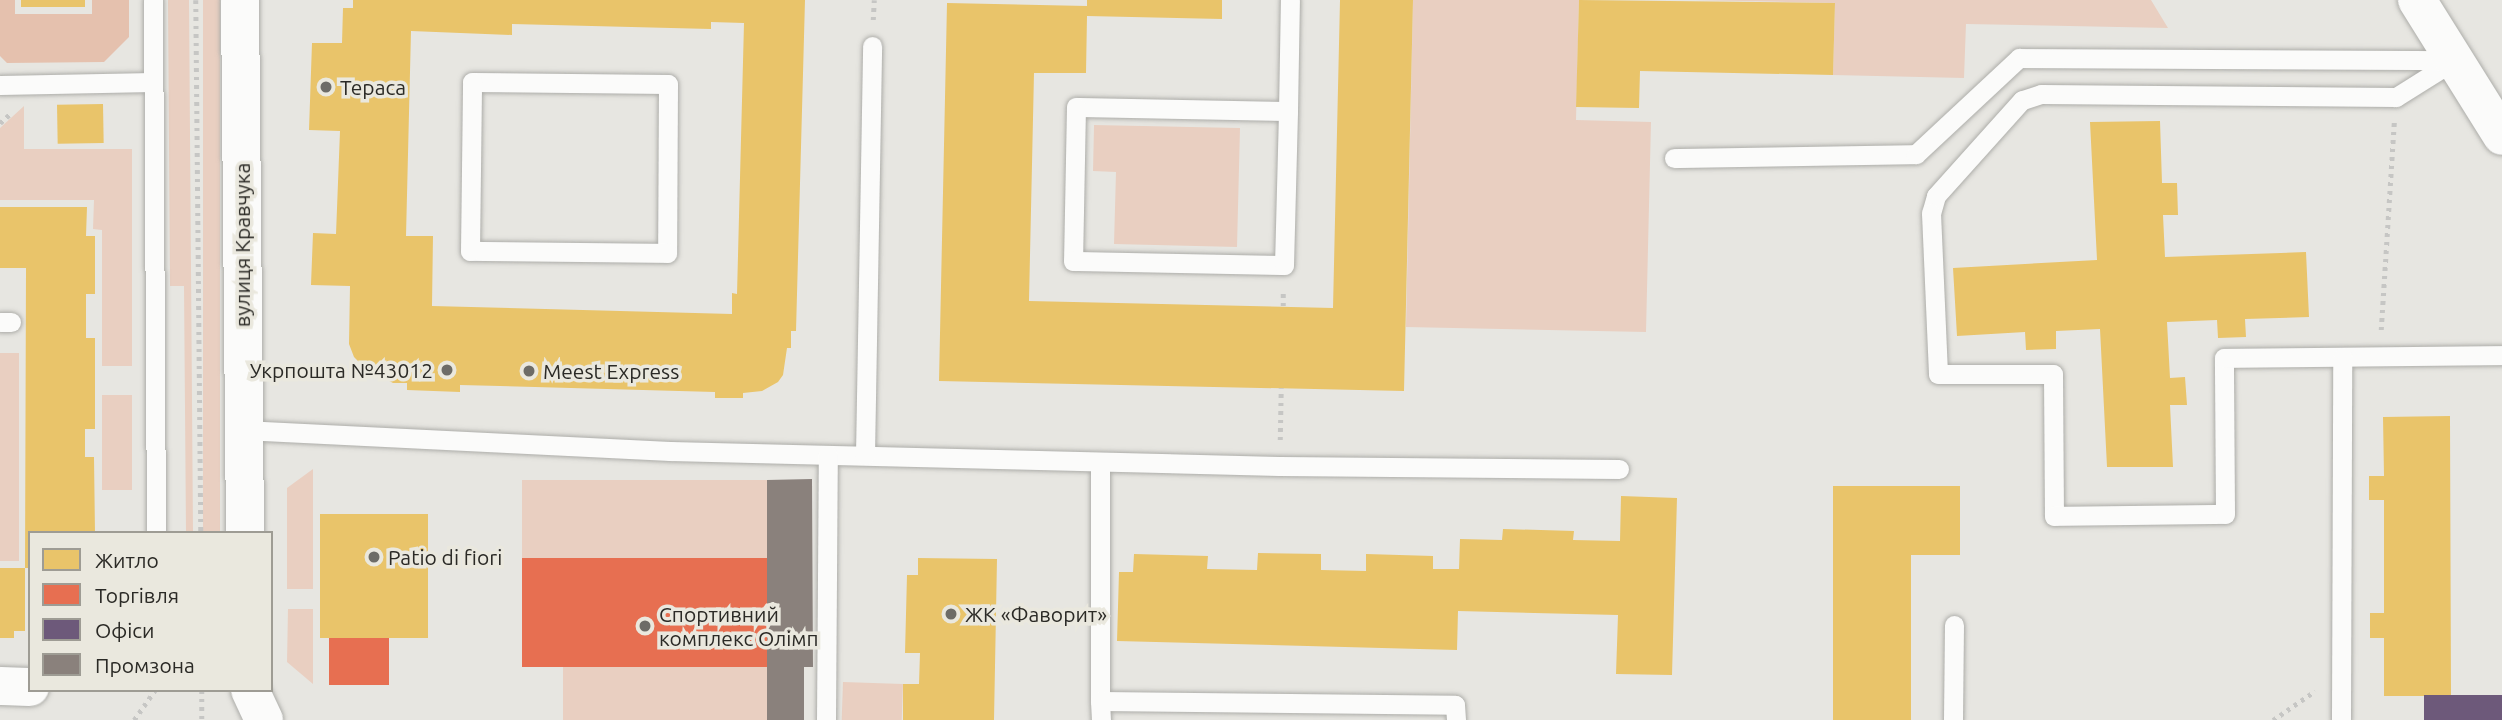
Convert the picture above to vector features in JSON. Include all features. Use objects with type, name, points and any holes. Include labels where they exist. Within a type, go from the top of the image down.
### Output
[{"type":"street","name":"вулиця Кравчука","points":[[240,0],[245,531]]},
{"type":"street","points":[[2417,0],[2502,136]]},
{"type":"street","points":[[0,686],[28,687]]},
{"type":"street","points":[[251,692],[264,720]]},
{"type":"lane","points":[[153,0],[156,531]]},
{"type":"lane","points":[[1288,111],[1076,107],[1073,261],[1284,265],[1288,111],[1290,0]]},
{"type":"lane","points":[[865,456],[872,46]]},
{"type":"lane","points":[[1674,158],[1916,154],[2019,58],[2455,60]]},
{"type":"lane","points":[[2455,60],[2396,97],[2041,94],[2022,100],[1936,197],[1931,213],[1938,374],[2053,374],[2054,516],[2225,514],[2224,358],[2502,355]]},
{"type":"lane","points":[[0,85],[153,82]]},
{"type":"lane","points":[[472,82],[668,84],[667,253],[470,251],[472,82]]},
{"type":"lane","points":[[2341,720],[2342,357]]},
{"type":"lane","points":[[242,430],[670,451],[1279,466],[1619,469]]},
{"type":"lane","points":[[826,720],[828,455]]},
{"type":"lane","points":[[1100,462],[1100,710],[1455,705],[1455,720]]},
{"type":"lane","points":[[1953,720],[1954,625]]},
{"type":"path","points":[[196,0],[201,531]]},
{"type":"path","points":[[2380,356],[2396,97]]},
{"type":"path","points":[[1279,466],[1281,388]]},
{"type":"path","points":[[2273,720],[2341,673]]},
{"type":"path","points":[[134,720],[154,692]]},
{"type":"path","points":[[202,692],[202,720]]},
{"type":"shaded area","points":[[0,0],[15,0],[15,14],[92,14],[92,0],[129,0],[129,37],[104,62],[7,63],[0,56]]},
{"type":"shaded area","points":[[168,0],[189,0],[193,531],[186,531],[184,286],[170,286]]},
{"type":"shaded area","points":[[203,0],[220,0],[220,531],[203,531]]},
{"type":"shaded area","points":[[1413,0],[1579,0],[1576,120],[1651,122],[1646,332],[1406,327]]},
{"type":"shaded area","points":[[1694,0],[2151,0],[2168,28],[1966,24],[1964,78],[1833,75],[1835,3]]},
{"type":"shaded area","points":[[24,106],[24,149],[132,149],[132,366],[102,366],[102,230],[93,229],[94,200],[0,200],[0,128]]},
{"type":"shaded area","points":[[1094,125],[1240,128],[1237,247],[1114,244],[1116,172],[1093,171]]},
{"type":"shaded area","points":[[0,353],[19,353],[19,561],[0,561]]},
{"type":"shaded area","points":[[102,395],[132,395],[132,490],[102,490]]},
{"type":"shaded area","points":[[313,469],[313,589],[287,589],[287,488]]},
{"type":"shaded area","points":[[522,480],[767,480],[767,558],[522,558]]},
{"type":"shaded area","points":[[288,609],[313,609],[313,684],[287,662]]},
{"type":"shaded area","points":[[563,667],[767,667],[767,720],[563,720]]},
{"type":"shaded area","points":[[843,682],[903,684],[902,720],[842,720]]},
{"type":"building: Житло","points":[[21,0],[85,0],[85,7],[21,7]]},
{"type":"building: Житло","points":[[353,0],[805,0],[796,331],[791,331],[791,348],[787,348],[783,375],[778,382],[762,391],[743,393],[743,398],[715,398],[715,392],[460,385],[460,392],[407,390],[407,383],[393,383],[364,367],[354,357],[349,344],[350,286],[311,285],[313,233],[336,234],[340,131],[309,130],[312,43],[342,43],[343,8],[353,8]],"holes":[[[711,22],[744,23],[737,294],[732,293],[732,314],[432,306],[433,236],[406,236],[411,31],[512,35],[512,24],[711,29]]]},
{"type":"building: Житло","points":[[1087,0],[1222,0],[1222,19],[1087,16],[1086,73],[1034,73],[1029,301],[1333,308],[1340,0],[1413,0],[1404,391],[939,381],[947,3],[1087,6]]},
{"type":"building: Житло","points":[[1579,0],[1835,3],[1833,75],[1640,71],[1639,108],[1576,107]]},
{"type":"building: Житло","points":[[103,104],[104,143],[58,144],[57,105]]},
{"type":"building: Житло","points":[[2160,121],[2162,183],[2177,183],[2178,215],[2163,215],[2165,257],[2306,252],[2309,317],[2245,319],[2246,337],[2218,338],[2217,320],[2167,322],[2170,378],[2185,377],[2187,405],[2170,405],[2173,467],[2107,467],[2100,329],[2056,331],[2056,349],[2026,350],[2025,332],[1957,336],[1953,268],[2097,260],[2090,122]]},
{"type":"building: Житло","points":[[0,207],[87,207],[86,236],[95,236],[95,294],[86,294],[86,338],[95,338],[95,429],[85,429],[85,457],[94,457],[95,531],[28,531],[28,568],[25,568],[26,268],[0,268]]},
{"type":"building: Житло","points":[[2450,416],[2451,696],[2384,696],[2384,638],[2370,638],[2370,613],[2384,613],[2384,500],[2369,500],[2369,476],[2384,476],[2383,417]]},
{"type":"building: Житло","points":[[1833,486],[1960,486],[1960,555],[1911,555],[1911,720],[1833,720]]},
{"type":"building: Житло","points":[[1621,496],[1677,498],[1672,675],[1616,674],[1618,615],[1458,611],[1457,650],[1117,641],[1119,572],[1133,572],[1134,554],[1208,556],[1207,569],[1257,570],[1258,553],[1321,554],[1321,570],[1366,571],[1366,554],[1433,556],[1433,569],[1459,569],[1460,539],[1502,540],[1503,529],[1574,531],[1573,540],[1620,541]]},
{"type":"building: Житло","name":"Patio di fiori","points":[[320,514],[428,514],[428,638],[320,638]]},
{"type":"building: Житло","name":"ЖК «Фаворит»","points":[[918,558],[997,559],[994,720],[903,720],[903,684],[919,684],[920,653],[905,653],[907,575],[918,575]]},
{"type":"building: Житло","points":[[0,568],[25,568],[25,631],[14,631],[14,638],[0,638]]},
{"type":"building: Торгівля","name":"Спортивний комплекс Олімп","points":[[522,558],[767,558],[767,667],[522,667]]},
{"type":"building: Торгівля","points":[[329,638],[389,638],[389,685],[329,685]]},
{"type":"building: Офіси","points":[[2424,695],[2502,695],[2502,720],[2424,720]]},
{"type":"building: Промзона","points":[[812,479],[813,667],[804,667],[804,720],[767,720],[767,480]]},
{"type":"place","name":"Тераса","points":[[326,87]]},
{"type":"place","name":"Укрпошта №43012","points":[[447,370]]},
{"type":"place","name":"Meest Express","points":[[529,371]]},
{"type":"place","name":"Patio di fiori","points":[[374,557]]},
{"type":"place","name":"ЖК «Фаворит»","points":[[951,614]]},
{"type":"place","name":"Спортивний комплекс Олімп","points":[[645,626]]}]
